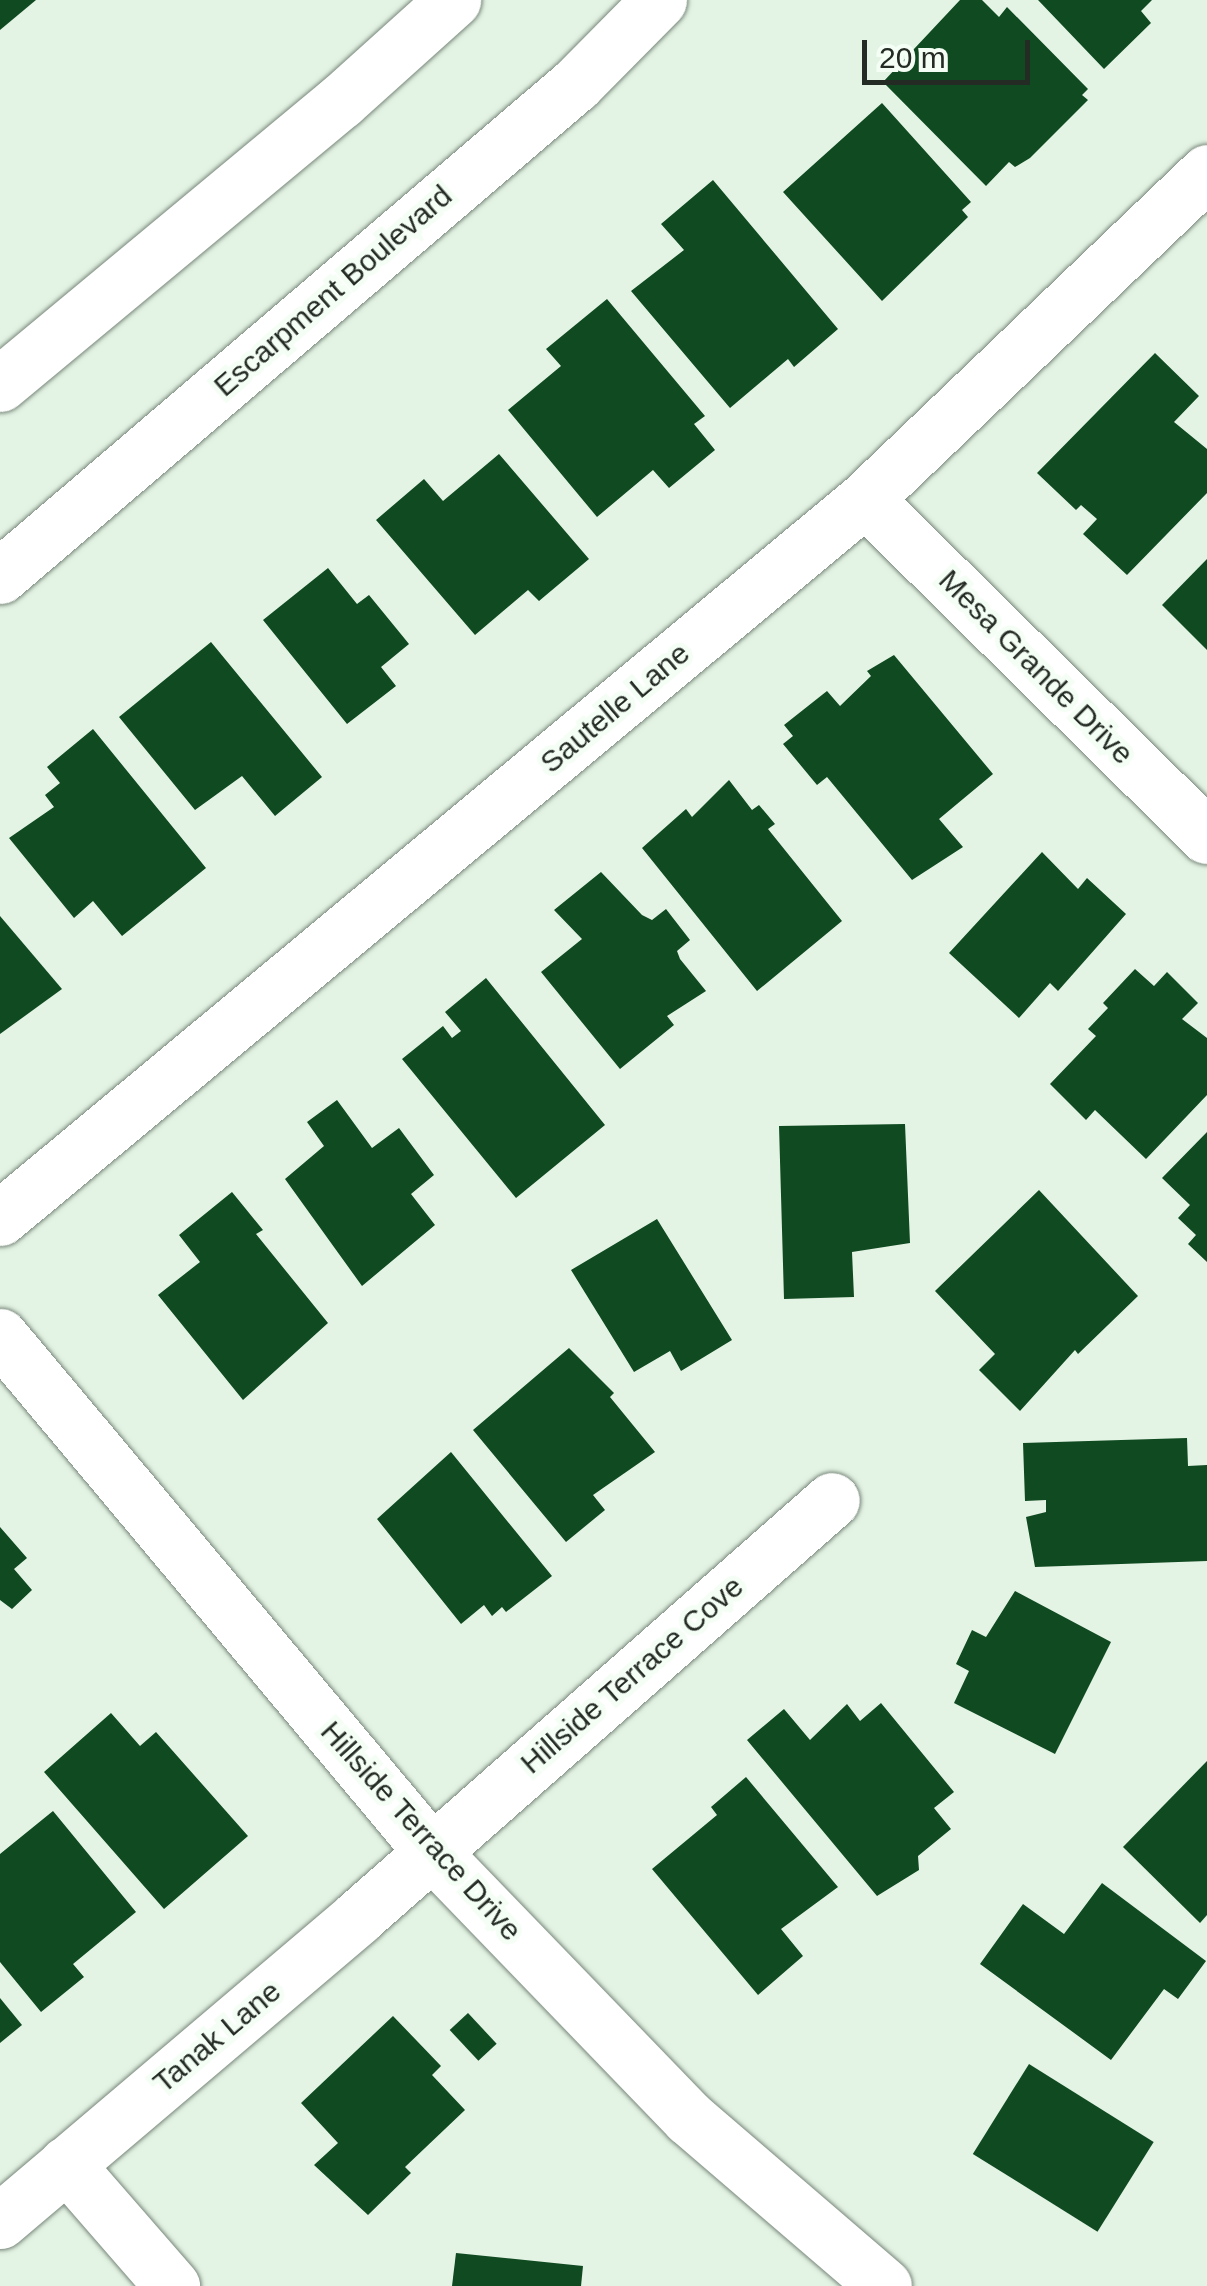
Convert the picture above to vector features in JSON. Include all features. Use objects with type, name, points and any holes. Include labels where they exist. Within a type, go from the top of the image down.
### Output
[{"type":"street","points":[[0,384],[341,102],[453,0]]},
{"type":"street","name":"Escarpment Boulevard","points":[[0,576],[576,84],[659,0]]},
{"type":"street","name":"Sautelle Lane","points":[[0,1218],[866,500],[1207,172]]},
{"type":"street","name":"Mesa Grande Drive","points":[[866,500],[1207,836]]},
{"type":"street","name":"Hillside Terrace Drive","points":[[0,1336],[431,1851],[690,2118],[884,2286]]},
{"type":"street","name":"Hillside Terrace Cove","points":[[431,1851],[832,1500]]},
{"type":"street","name":"Tanak Lane","points":[[0,2221],[431,1851]]},
{"type":"street","points":[[66,2164],[172,2286]]},
{"type":"building","points":[[0,0],[36,0],[0,30]]},
{"type":"building","points":[[960,0],[982,0],[999,17],[1007,7],[1088,89],[1082,95],[1088,100],[1030,158],[1015,167],[1009,162],[986,186],[883,82]]},
{"type":"building","points":[[1038,0],[1152,0],[1141,11],[1151,23],[1104,69]]},
{"type":"building","points":[[882,103],[971,202],[962,210],[968,217],[882,301],[783,192]]},
{"type":"building","points":[[713,180],[838,329],[794,367],[788,359],[730,408],[631,291],[684,250],[661,224]]},
{"type":"building","points":[[607,299],[705,416],[694,424],[715,450],[669,488],[653,470],[597,517],[508,410],[561,366],[546,349]]},
{"type":"building","points":[[1155,353],[1199,396],[1174,422],[1207,449],[1207,493],[1127,575],[1083,534],[1097,519],[1081,505],[1076,510],[1037,473]]},
{"type":"building","points":[[499,454],[589,559],[539,601],[528,590],[475,635],[376,520],[424,479],[443,501]]},
{"type":"building","points":[[1207,559],[1207,650],[1162,605]]},
{"type":"building","points":[[328,568],[357,604],[369,595],[409,644],[381,667],[396,686],[347,724],[263,620]]},
{"type":"building","points":[[211,642],[322,777],[275,816],[242,776],[195,810],[119,717]]},
{"type":"building","points":[[894,655],[993,774],[939,819],[963,847],[912,880],[827,777],[817,785],[783,744],[793,736],[784,725],[827,691],[840,706],[871,676],[867,671]]},
{"type":"building","points":[[93,729],[206,868],[122,936],[93,901],[74,918],[9,838],[54,807],[45,795],[60,783],[47,767]]},
{"type":"building","points":[[729,780],[752,810],[759,805],[775,824],[768,829],[842,921],[757,991],[642,848],[686,809],[692,817]]},
{"type":"building","points":[[1042,852],[1078,889],[1087,878],[1126,914],[1058,991],[1050,983],[1019,1018],[949,953]]},
{"type":"building","points":[[601,872],[642,915],[652,920],[666,909],[690,940],[677,951],[680,959],[706,991],[667,1016],[674,1025],[620,1069],[541,972],[582,939],[554,910]]},
{"type":"building","points":[[0,916],[62,989],[0,1034]]},
{"type":"building","points":[[1135,969],[1154,986],[1167,972],[1198,1003],[1182,1019],[1207,1038],[1207,1095],[1146,1159],[1095,1110],[1086,1120],[1050,1084],[1096,1036],[1088,1029],[1108,1008],[1103,1003]]},
{"type":"building","points":[[486,978],[605,1125],[516,1198],[402,1059],[443,1026],[452,1038],[461,1031],[445,1012]]},
{"type":"building","points":[[337,1100],[372,1148],[399,1128],[434,1175],[411,1194],[435,1225],[362,1286],[285,1179],[324,1146],[307,1122]]},
{"type":"building","points":[[905,1124],[910,1243],[852,1252],[854,1297],[784,1299],[779,1126]]},
{"type":"building","points":[[1207,1132],[1207,1262],[1188,1244],[1196,1235],[1178,1218],[1190,1205],[1162,1178]]},
{"type":"building","points":[[1039,1190],[1138,1296],[1078,1354],[1075,1350],[1020,1411],[979,1370],[995,1354],[935,1291]]},
{"type":"building","points":[[232,1192],[263,1230],[256,1234],[328,1323],[243,1400],[158,1295],[200,1262],[179,1235]]},
{"type":"building","points":[[657,1219],[732,1340],[681,1371],[670,1351],[634,1372],[571,1270]]},
{"type":"building","points":[[569,1348],[614,1393],[610,1397],[655,1452],[593,1495],[605,1510],[566,1542],[473,1430]]},
{"type":"building","points":[[1187,1438],[1188,1466],[1207,1465],[1207,1561],[1035,1567],[1026,1517],[1046,1512],[1046,1500],[1025,1501],[1023,1443]]},
{"type":"building","points":[[451,1452],[552,1576],[506,1612],[502,1607],[492,1616],[484,1605],[461,1624],[377,1519]]},
{"type":"building","points":[[0,1527],[27,1558],[14,1569],[32,1590],[12,1609],[0,1600]]},
{"type":"building","points":[[1015,1591],[1111,1642],[1055,1754],[954,1703],[969,1671],[956,1664],[972,1630],[986,1637]]},
{"type":"building","points":[[881,1703],[954,1792],[934,1808],[951,1829],[918,1856],[919,1870],[877,1896],[747,1740],[784,1709],[810,1740],[847,1704],[860,1721]]},
{"type":"building","points":[[111,1713],[140,1746],[156,1732],[248,1836],[164,1909],[44,1772]]},
{"type":"building","points":[[1207,1761],[1207,1915],[1200,1923],[1123,1847]]},
{"type":"building","points":[[746,1777],[838,1887],[781,1929],[803,1956],[758,1995],[652,1869],[717,1815],[711,1807]]},
{"type":"building","points":[[53,1811],[136,1912],[73,1964],[84,1977],[41,2012],[0,1962],[0,1854]]},
{"type":"building","points":[[1102,1883],[1206,1961],[1178,1999],[1164,1989],[1111,2060],[980,1964],[1023,1904],[1064,1934]]},
{"type":"building","points":[[0,1998],[22,2025],[0,2043]]},
{"type":"building","points":[[468,2013],[497,2044],[478,2061],[450,2030]]},
{"type":"building","points":[[393,2016],[441,2066],[432,2075],[465,2110],[405,2167],[411,2173],[368,2215],[314,2165],[338,2143],[301,2103]]},
{"type":"building","points":[[1029,2064],[1154,2142],[1097,2232],[973,2154]]},
{"type":"building","points":[[456,2253],[583,2266],[581,2286],[452,2286]]}]
